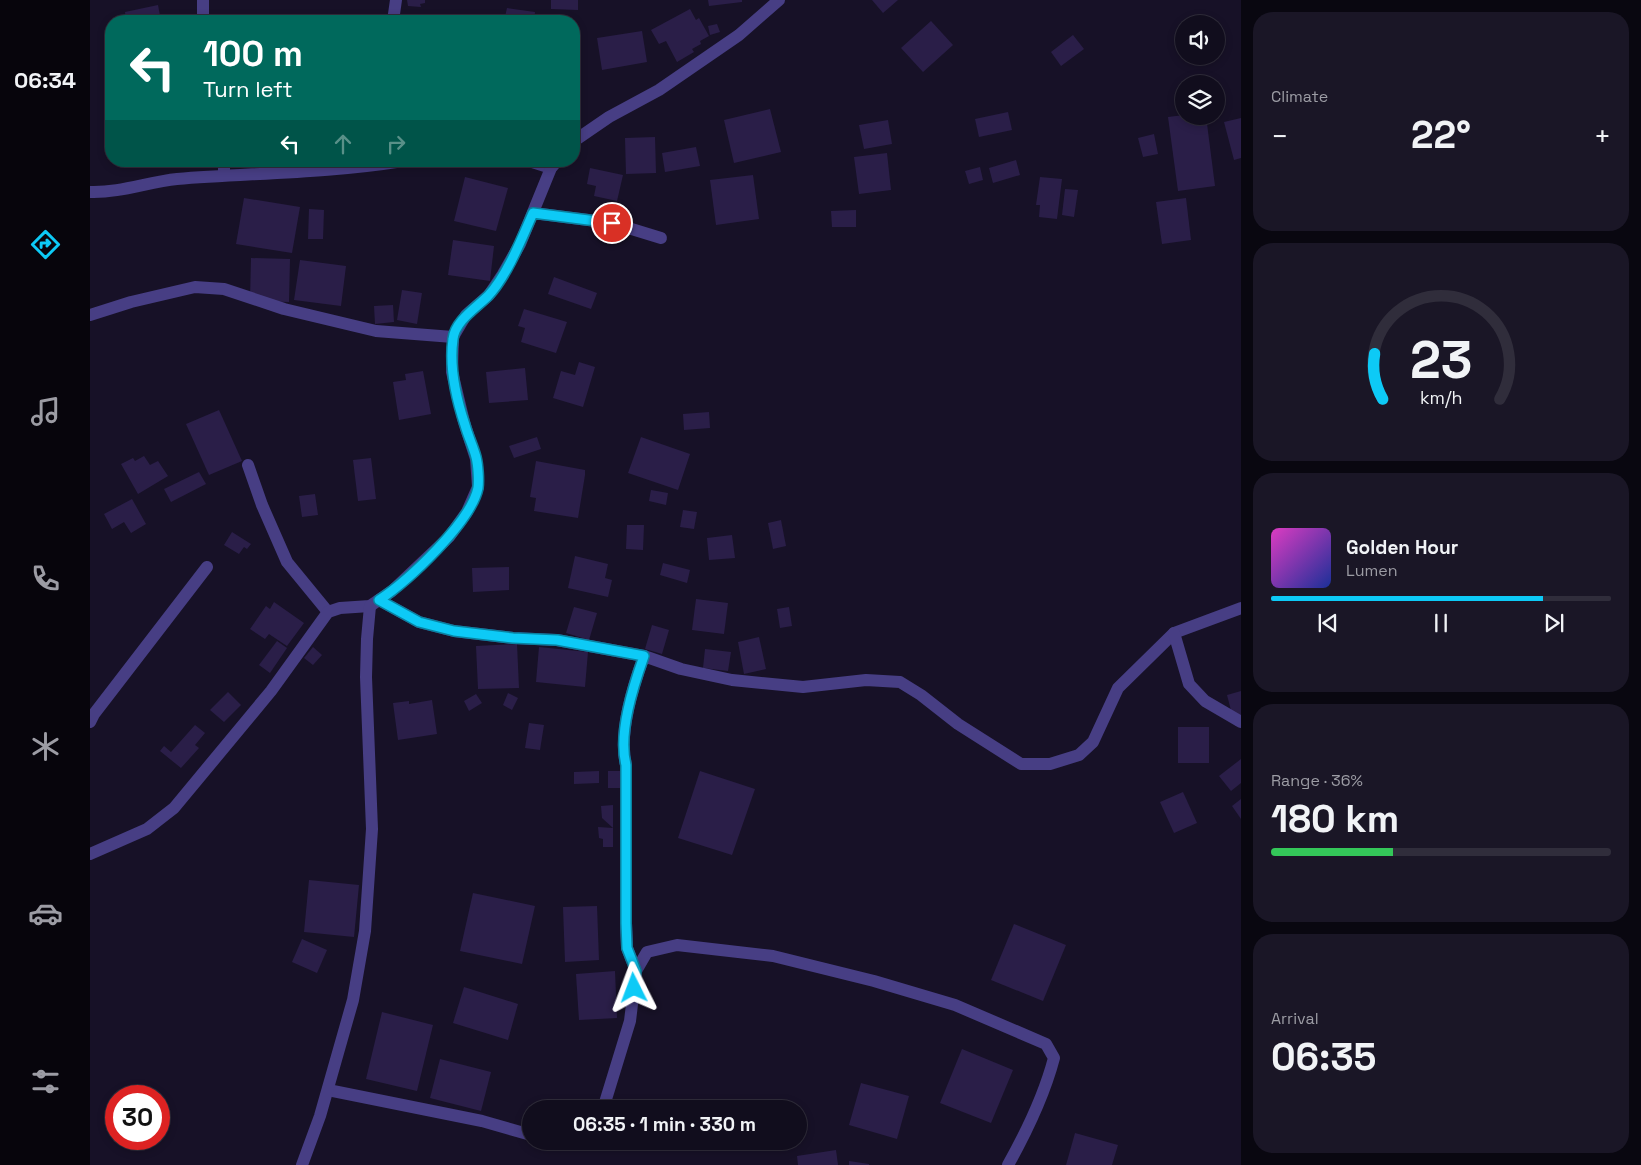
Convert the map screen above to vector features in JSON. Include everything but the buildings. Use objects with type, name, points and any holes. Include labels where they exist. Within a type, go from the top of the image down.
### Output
[{"type":"street","points":[[203,0],[203,15]]},
{"type":"street","points":[[394,15],[396,0]]},
{"type":"street","points":[[580,137],[609,117],[659,90],[731,41],[779,0]]},
{"type":"street","points":[[224,167],[224,176]]},
{"type":"street","points":[[90,192],[123,190],[173,180],[296,173],[349,167]]},
{"type":"street","points":[[90,854],[147,829],[174,808],[271,691],[328,612],[340,608],[375,603],[392,591],[449,537],[467,512],[478,487],[476,459],[464,422],[452,372],[453,337],[466,314],[489,295],[503,274],[520,244],[553,167]]},
{"type":"street","points":[[533,213],[612,223],[661,238]]},
{"type":"street","points":[[90,315],[131,302],[195,287],[224,289],[284,309],[376,331],[453,337]]},
{"type":"street","points":[[248,465],[262,505],[287,562],[328,612]]},
{"type":"street","points":[[91,716],[207,567]]},
{"type":"street","points":[[375,603],[419,622],[454,631],[513,638],[557,640],[644,656],[681,669],[732,680],[802,687],[866,680],[900,682],[921,695],[958,724],[1021,764],[1050,764],[1079,755],[1093,742],[1118,688],[1174,633],[1241,608]]},
{"type":"street","points":[[302,1165],[328,1090],[353,1000],[365,931],[372,829],[366,678],[367,639],[375,603]]},
{"type":"street","points":[[1174,633],[1189,684],[1205,701],[1241,722]]},
{"type":"street","points":[[636,971],[627,948],[624,896],[626,765],[622,752],[636,676],[644,656]]},
{"type":"street","points":[[606,1100],[630,1021],[636,971],[647,952],[676,945],[773,956],[874,981],[955,1006],[1046,1044],[1054,1058],[1048,1081],[1008,1165]]},
{"type":"street","points":[[328,1090],[482,1120],[522,1132]]},
{"type":"route","points":[[612,223],[533,213],[520,244],[503,274],[489,295],[466,314],[453,337],[452,372],[464,422],[476,459],[478,487],[467,512],[449,537],[392,591],[379,600],[419,622],[454,631],[513,638],[557,640],[644,656],[636,676],[622,752],[626,765],[624,896],[627,948],[636,971],[634,988]]}]
